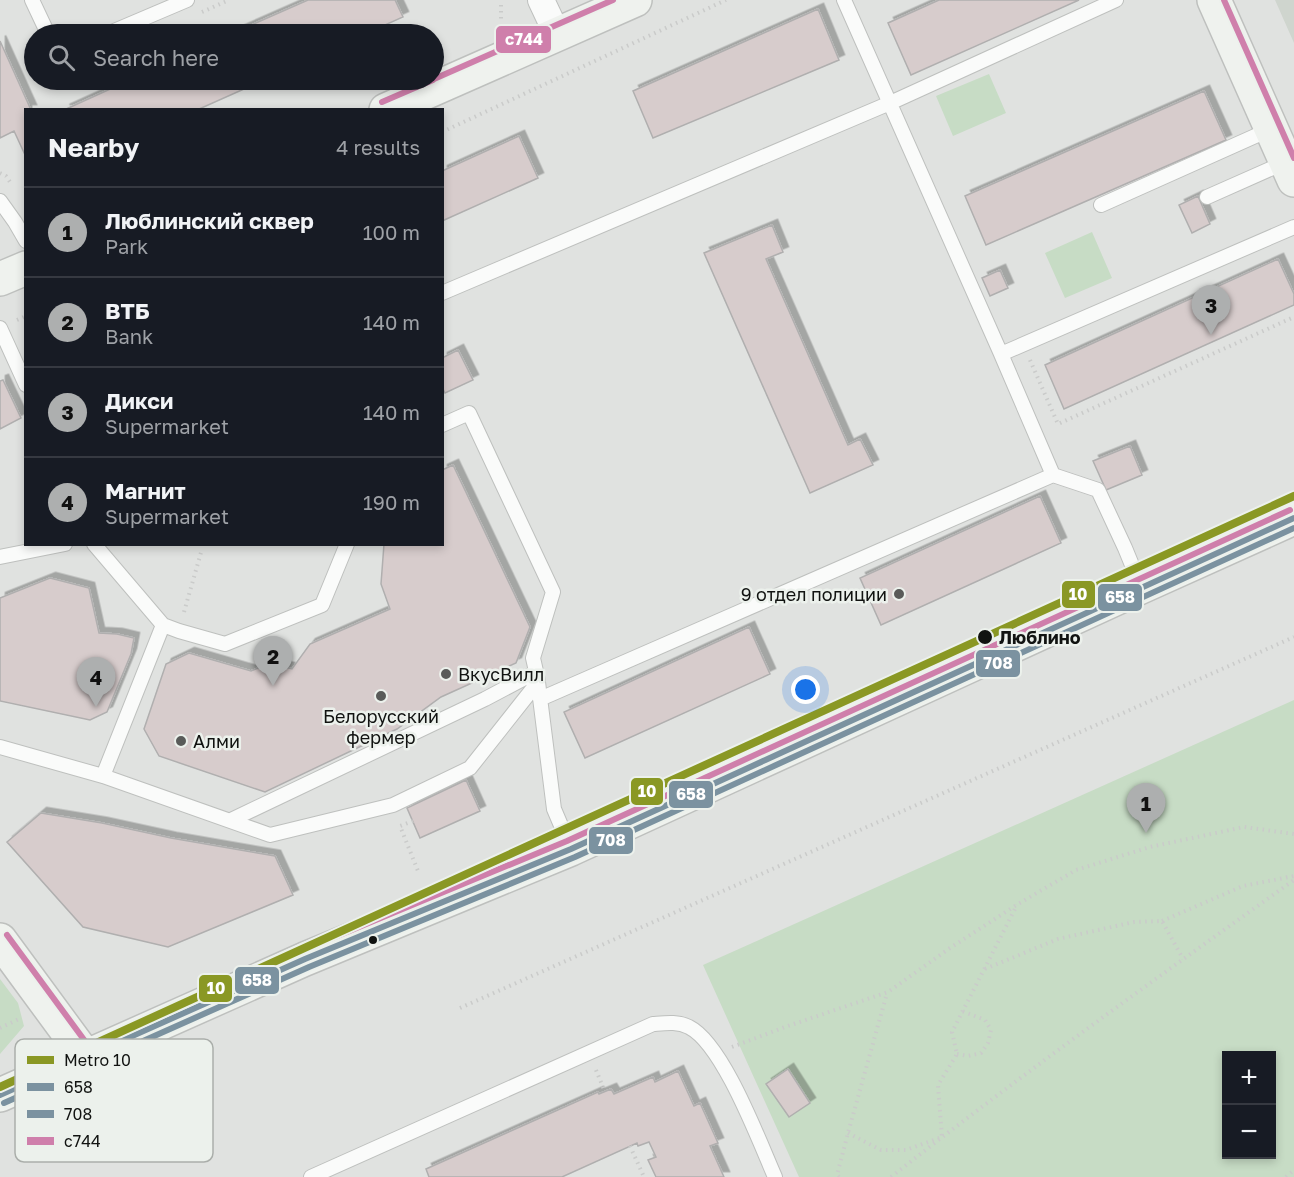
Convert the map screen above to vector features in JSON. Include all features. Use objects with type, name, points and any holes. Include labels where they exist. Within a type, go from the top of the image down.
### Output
[{"type":"street","points":[[541,0],[556,34]]},
{"type":"street","points":[[444,84],[635,0]]},
{"type":"street","points":[[1214,0],[1290,171]]},
{"type":"street","points":[[390,108],[431,90]]},
{"type":"street","points":[[126,1039],[305,959],[571,849],[1294,518]]},
{"type":"street","points":[[0,940],[73,1039]]},
{"type":"street","points":[[0,1095],[15,1088]]},
{"type":"lane","points":[[32,0],[43,24]]},
{"type":"lane","points":[[131,24],[187,0]]},
{"type":"lane","points":[[844,0],[1053,475]]},
{"type":"lane","points":[[444,292],[890,103],[1116,0]]},
{"type":"lane","points":[[1101,205],[1271,129]]},
{"type":"lane","points":[[1207,197],[1290,171]]},
{"type":"lane","points":[[0,201],[24,238]]},
{"type":"lane","points":[[1001,354],[1294,227]]},
{"type":"lane","points":[[0,328],[24,381]]},
{"type":"lane","points":[[444,424],[469,413],[553,592],[533,658],[554,809],[571,849]]},
{"type":"lane","points":[[540,699],[1053,475],[1098,490],[1141,587]]},
{"type":"lane","points":[[0,557],[55,546]]},
{"type":"lane","points":[[96,546],[163,625],[179,632],[225,644],[322,604],[346,546]]},
{"type":"lane","points":[[103,776],[163,625]]},
{"type":"lane","points":[[0,747],[103,776],[270,835],[393,806],[470,768],[537,677]]},
{"type":"lane","points":[[231,820],[485,699],[537,677]]},
{"type":"lane","points":[[311,1177],[653,1024],[670,1022],[688,1026],[701,1035],[715,1053],[734,1084],[775,1177]]},
{"type":"path","points":[[444,131],[726,0]]},
{"type":"path","points":[[501,4],[501,20]]},
{"type":"path","points":[[1029,356],[1058,424],[1294,317]]},
{"type":"path","points":[[179,632],[202,549]]},
{"type":"path","points":[[460,1008],[1294,637]]},
{"type":"path","points":[[413,821],[399,826],[418,871]]},
{"type":"path","points":[[715,1053],[888,992],[950,948],[1076,870],[1150,847],[1244,827],[1294,834]]},
{"type":"path","points":[[985,969],[1058,939],[1134,922],[1162,921],[1243,886],[1294,878]]},
{"type":"path","points":[[891,1177],[1294,878]]},
{"type":"path","points":[[942,1137],[938,1085],[957,1054],[952,1032],[1018,904]]},
{"type":"path","points":[[1162,921],[1183,959]]},
{"type":"path","points":[[838,1177],[848,1133],[888,992]]},
{"type":"path","points":[[957,1054],[968,1056],[981,1053],[988,1043],[991,1030],[985,1020],[962,1011]]},
{"type":"path","points":[[0,1028],[23,1017]]},
{"type":"path","points":[[848,1133],[881,1150],[906,1150],[942,1137]]},
{"type":"path","points":[[630,1146],[644,1177]]},
{"type":"path","points":[[1286,1177],[1294,1170]]},
{"type":"shaded area","points":[[1275,0],[1294,0],[1294,43]]},
{"type":"green space","points":[[989,74],[1006,113],[953,136],[936,96]]},
{"type":"green space","points":[[1092,232],[1112,278],[1065,298],[1045,253]]},
{"type":"green space","points":[[1294,700],[1294,1177],[799,1177],[703,965]]},
{"type":"green space","points":[[0,979],[18,1003],[24,1026],[0,1054]]},
{"type":"building","points":[[308,0],[395,0],[403,17],[387,24],[254,24]]},
{"type":"building","points":[[939,0],[1079,0],[911,75],[888,23]]},
{"type":"building","points":[[818,9],[839,60],[653,138],[633,91]]},
{"type":"building","points":[[0,41],[30,108],[24,108],[24,153],[14,131],[0,138]]},
{"type":"building","points":[[108,90],[242,90],[201,108],[68,108]]},
{"type":"building","points":[[1204,91],[1226,140],[986,245],[965,196]]},
{"type":"building","points":[[519,136],[538,178],[444,220],[444,170]]},
{"type":"building","points":[[1198,196],[1210,224],[1192,233],[1179,205]]},
{"type":"building","points":[[772,225],[783,252],[766,259],[848,445],[860,439],[873,465],[810,493],[704,253]]},
{"type":"building","points":[[1278,259],[1294,294],[1294,305],[1064,409],[1045,365]]},
{"type":"building","points":[[1000,270],[1008,288],[990,296],[982,278]]},
{"type":"building","points":[[458,350],[473,380],[445,393],[444,357]]},
{"type":"building","points":[[3,380],[21,418],[0,429],[0,381]]},
{"type":"building","points":[[1130,446],[1142,475],[1106,490],[1093,461]]},
{"type":"building","points":[[453,465],[530,627],[516,663],[441,697],[397,729],[265,792],[159,756],[144,729],[166,664],[189,653],[251,671],[270,663],[292,669],[310,644],[390,609],[381,584],[384,546],[444,546],[444,469]]},
{"type":"building","points":[[1040,496],[1061,543],[881,625],[860,578]]},
{"type":"building","points":[[50,578],[89,588],[99,633],[134,638],[131,654],[107,712],[90,720],[0,701],[0,598]]},
{"type":"building","points":[[749,627],[770,674],[585,758],[564,712]]},
{"type":"building","points":[[466,780],[480,811],[420,838],[407,808]]},
{"type":"building","points":[[41,813],[275,856],[293,895],[168,947],[83,927],[7,842]]},
{"type":"building","points":[[788,1069],[810,1103],[789,1117],[766,1084]]},
{"type":"building","points":[[678,1071],[694,1106],[700,1103],[718,1143],[710,1146],[724,1177],[656,1177],[648,1160],[656,1157],[649,1142],[638,1146],[637,1143],[562,1177],[429,1177],[426,1169],[598,1092],[599,1094],[611,1089],[614,1094],[653,1077],[655,1082]]},
{"type":"metro line","name":"10","points":[[105,1039],[1294,496]]},
{"type":"metro line","name":"10","points":[[0,1087],[15,1080]]},
{"type":"transit line","name":"с744","points":[[444,75],[613,0]]},
{"type":"transit line","name":"с744","points":[[1224,0],[1294,158]]},
{"type":"transit line","name":"с744","points":[[382,102],[410,90]]},
{"type":"transit line","name":"с744","points":[[103,1039],[301,951],[567,841],[1290,510]]},
{"type":"transit line","name":"658","points":[[126,1039],[305,959],[571,849],[1294,518]]},
{"type":"transit line","name":"708","points":[[148,1039],[309,967],[575,857],[1294,528]]},
{"type":"transit line","name":"с744","points":[[7,935],[83,1039]]},
{"type":"transit line","name":"с744","points":[[0,1085],[15,1078]]},
{"type":"transit line","name":"658","points":[[0,1095],[15,1088]]},
{"type":"transit line","name":"708","points":[[4,1103],[15,1098]]},
{"type":"place","name":"Дикси","points":[[1211,335]]},
{"type":"place","name":"9 отдел полиции","points":[[899,594]]},
{"type":"place","name":"Люблино","points":[[985,637]]},
{"type":"place","name":"ВкусВилл","points":[[446,674]]},
{"type":"place","name":"ВТБ","points":[[273,686]]},
{"type":"place","name":"Белорусский фермер","points":[[381,696]]},
{"type":"place","name":"Магнит","points":[[96,707]]},
{"type":"place","name":"Алми","points":[[181,741]]},
{"type":"place","name":"Люблинский сквер","points":[[1146,833]]}]
